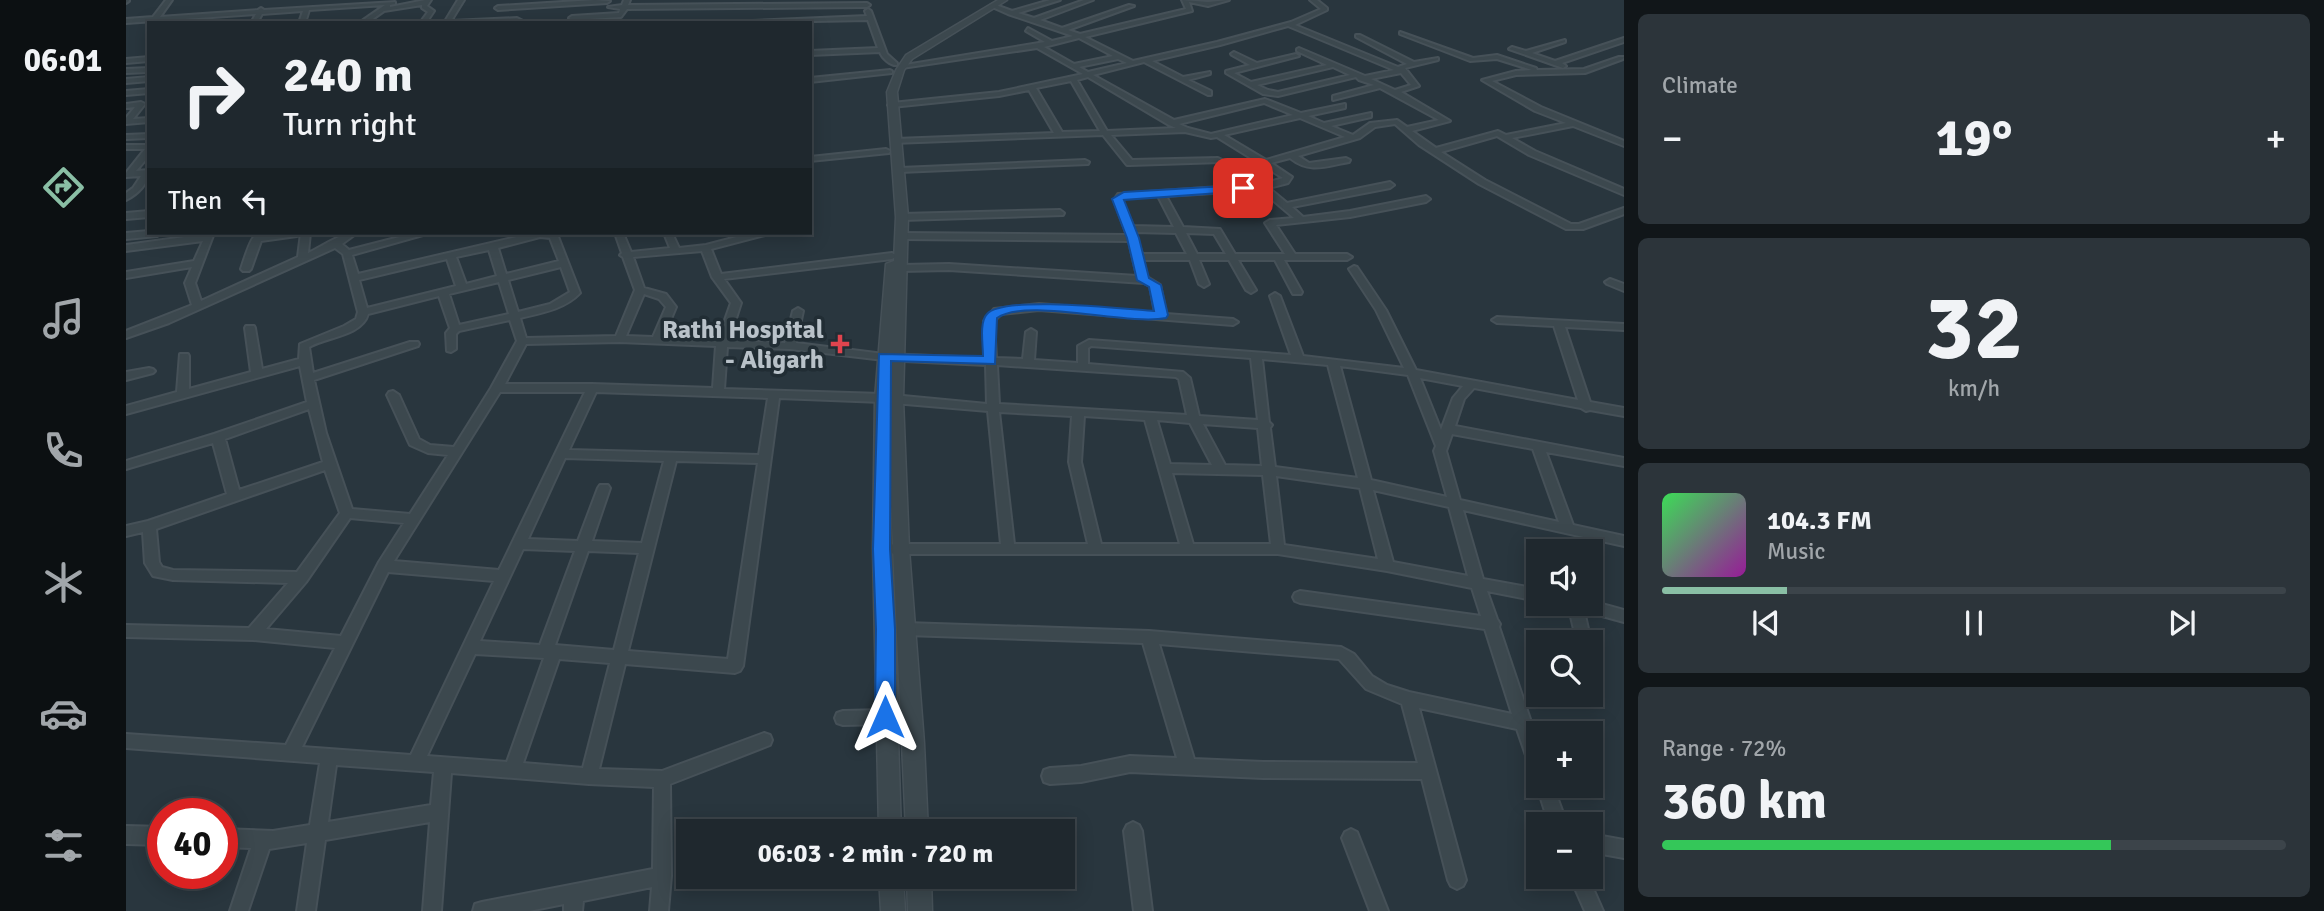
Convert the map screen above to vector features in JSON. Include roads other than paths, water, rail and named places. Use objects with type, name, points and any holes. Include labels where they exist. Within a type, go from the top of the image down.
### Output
[{"type":"street","points":[[156,18],[169,0]]},
{"type":"street","points":[[242,12],[250,0]]},
{"type":"street","points":[[277,9],[286,0]]},
{"type":"street","points":[[448,21],[461,0]]},
{"type":"street","points":[[497,5],[510,0]]},
{"type":"street","points":[[1010,13],[1057,0]]},
{"type":"street","points":[[1035,21],[1090,0]]},
{"type":"street","points":[[1186,0],[1208,4],[1226,0]]},
{"type":"street","points":[[812,80],[893,73],[1038,46],[1190,10],[1186,0]]},
{"type":"street","points":[[892,104],[982,96],[1032,88],[1147,61],[1290,23],[1325,9],[1312,0]]},
{"type":"street","points":[[127,22],[192,15],[395,2]]},
{"type":"street","points":[[365,21],[395,2]]},
{"type":"street","points":[[380,10],[427,2]]},
{"type":"street","points":[[424,21],[431,10],[424,7],[427,2]]},
{"type":"street","points":[[573,2],[572,20],[621,15],[626,3]]},
{"type":"street","points":[[497,5],[626,3],[654,10],[684,3],[867,2],[869,18],[893,73],[891,170],[897,262]]},
{"type":"street","points":[[889,819],[885,717],[886,629],[891,549],[889,399],[902,217],[900,170],[891,146],[884,99],[893,73],[912,48],[996,2],[1010,13],[1079,36],[1132,64]]},
{"type":"street","points":[[681,15],[684,3]]},
{"type":"street","points":[[1063,30],[1131,6]]},
{"type":"street","points":[[303,21],[307,8]]},
{"type":"street","points":[[255,21],[261,10]]},
{"type":"street","points":[[186,21],[192,15]]},
{"type":"street","points":[[448,21],[481,15]]},
{"type":"street","points":[[799,21],[869,18]]},
{"type":"street","points":[[448,21],[519,21]]},
{"type":"street","points":[[1290,23],[1312,35],[1403,71],[1415,86],[1395,92]]},
{"type":"street","points":[[1028,30],[1051,43]]},
{"type":"street","points":[[1402,33],[1472,60],[1499,58],[1544,73]]},
{"type":"street","points":[[1358,36],[1413,64]]},
{"type":"street","points":[[1556,63],[1624,40]]},
{"type":"street","points":[[1527,53],[1563,41]]},
{"type":"street","points":[[1038,46],[1185,130]]},
{"type":"street","points":[[1512,48],[1580,71]]},
{"type":"street","points":[[812,53],[882,50]]},
{"type":"street","points":[[1599,50],[1623,58]]},
{"type":"street","points":[[1263,51],[1280,60]]},
{"type":"street","points":[[1403,71],[1357,77],[1278,94],[1268,93],[1228,72],[1298,53],[1332,66],[1357,77],[1395,92],[1446,121],[1408,129]]},
{"type":"street","points":[[1234,54],[1256,65]]},
{"type":"street","points":[[1072,65],[1116,57]]},
{"type":"street","points":[[1623,58],[1580,71],[1516,74],[1486,80],[1532,106],[1624,144]]},
{"type":"street","points":[[126,61],[147,59]]},
{"type":"street","points":[[1403,71],[1401,67],[1436,59]]},
{"type":"street","points":[[1147,61],[1208,93]]},
{"type":"street","points":[[1250,83],[1332,66]]},
{"type":"street","points":[[126,71],[147,69]]},
{"type":"street","points":[[1183,79],[1208,73]]},
{"type":"street","points":[[126,80],[147,79]]},
{"type":"street","points":[[1073,79],[1105,133],[1132,164],[1218,160]]},
{"type":"street","points":[[1336,98],[1379,86]]},
{"type":"street","points":[[1032,88],[1059,134]]},
{"type":"street","points":[[126,93],[147,91]]},
{"type":"street","points":[[1172,123],[1264,101],[1352,137]]},
{"type":"street","points":[[126,106],[145,103]]},
{"type":"street","points":[[126,122],[145,103]]},
{"type":"street","points":[[1220,136],[1342,106]]},
{"type":"street","points":[[1324,125],[1368,115]]},
{"type":"street","points":[[126,122],[147,120]]},
{"type":"street","points":[[1264,163],[1352,137],[1367,127],[1397,122],[1434,151],[1482,182],[1569,227],[1580,227],[1624,211]]},
{"type":"street","points":[[1506,137],[1573,124]]},
{"type":"street","points":[[812,159],[891,146],[1059,134],[1185,130],[1220,136],[1289,179],[1263,187],[1119,197],[1139,257],[1143,280]]},
{"type":"street","points":[[1434,151],[1470,142],[1491,133],[1506,137],[1532,153],[1624,192]]},
{"type":"street","points":[[126,137],[147,136]]},
{"type":"street","points":[[126,147],[147,147]]},
{"type":"street","points":[[128,175],[147,147]]},
{"type":"street","points":[[1293,156],[1309,166],[1346,160]]},
{"type":"street","points":[[900,170],[1085,162]]},
{"type":"street","points":[[128,175],[147,172]]},
{"type":"street","points":[[126,197],[147,173]]},
{"type":"street","points":[[1613,187],[1624,181]]},
{"type":"street","points":[[1285,206],[1390,185]]},
{"type":"street","points":[[1263,187],[1302,220]]},
{"type":"street","points":[[1161,194],[1194,258],[1204,284]]},
{"type":"street","points":[[1292,257],[1270,223],[1350,214],[1426,199]]},
{"type":"street","points":[[902,217],[1060,213]]},
{"type":"street","points":[[126,216],[147,214]]},
{"type":"street","points":[[902,236],[1132,233],[1179,229],[1217,231],[1251,290]]},
{"type":"street","points":[[126,236],[147,234]]},
{"type":"street","points":[[197,305],[190,283],[210,235]]},
{"type":"street","points":[[126,248],[210,235]]},
{"type":"street","points":[[246,269],[257,239],[284,235]]},
{"type":"street","points":[[303,259],[306,235]]},
{"type":"street","points":[[347,253],[417,235]]},
{"type":"street","points":[[353,278],[540,235]]},
{"type":"street","points":[[451,349],[451,333],[455,329],[513,317],[572,298],[575,293],[552,235]]},
{"type":"street","points":[[620,235],[640,290],[620,339]]},
{"type":"street","points":[[669,235],[676,252]]},
{"type":"street","points":[[625,255],[706,248],[743,236]]},
{"type":"street","points":[[126,335],[165,321],[345,238],[363,312],[357,324],[304,346],[302,362],[309,379],[312,404],[329,464],[347,513]]},
{"type":"street","points":[[493,246],[513,317],[523,341]]},
{"type":"street","points":[[706,248],[718,277],[736,303],[722,344],[718,393]]},
{"type":"street","points":[[451,256],[462,288]]},
{"type":"street","points":[[1139,257],[1347,257]]},
{"type":"street","points":[[1278,257],[1297,292]]},
{"type":"street","points":[[718,277],[897,262],[1143,280],[1155,285],[1161,315]]},
{"type":"street","points":[[126,275],[197,263]]},
{"type":"street","points":[[363,312],[564,263]]},
{"type":"street","points":[[1354,269],[1378,301],[1412,372],[1441,444]]},
{"type":"street","points":[[1609,282],[1624,288]]},
{"type":"street","points":[[640,290],[652,292],[668,300],[670,307],[667,319],[657,340]]},
{"type":"street","points":[[443,292],[455,329]]},
{"type":"street","points":[[1275,296],[1298,358]]},
{"type":"street","points":[[1007,551],[990,361],[989,321],[994,313],[1039,307],[1233,322]]},
{"type":"street","points":[[790,346],[799,311]]},
{"type":"street","points":[[1497,320],[1624,327]]},
{"type":"street","points":[[1558,323],[1586,407]]},
{"type":"street","points":[[250,328],[257,375]]},
{"type":"street","points":[[1028,363],[1031,332]]},
{"type":"street","points":[[523,341],[620,339],[790,346],[891,357],[1083,366],[1179,374],[1184,378],[1194,419],[1221,470]]},
{"type":"street","points":[[291,752],[384,566],[497,388],[523,341]]},
{"type":"street","points":[[1083,366],[1083,346],[1089,343],[1298,358],[1412,372],[1586,407],[1624,412]]},
{"type":"street","points":[[309,379],[414,344]]},
{"type":"street","points":[[1256,355],[1278,549]]},
{"type":"street","points":[[183,396],[184,356]]},
{"type":"street","points":[[126,410],[302,362]]},
{"type":"street","points":[[1333,362],[1387,566]]},
{"type":"street","points":[[126,376],[149,371]]},
{"type":"street","points":[[1470,385],[1459,398],[1440,451],[1452,502],[1526,732]]},
{"type":"street","points":[[497,388],[592,388],[889,399],[1266,425]]},
{"type":"street","points":[[416,762],[592,388]]},
{"type":"street","points":[[393,395],[414,442],[428,449],[457,451]]},
{"type":"street","points":[[470,647],[550,650],[619,659],[736,666],[774,396]]},
{"type":"street","points":[[126,465],[312,404]]},
{"type":"street","points":[[1078,413],[1075,462],[1096,550]]},
{"type":"street","points":[[1150,416],[1188,550]]},
{"type":"street","points":[[1447,429],[1624,462]]},
{"type":"street","points":[[218,437],[234,496]]},
{"type":"street","points":[[1538,446],[1568,528]]},
{"type":"street","points":[[561,454],[764,459]]},
{"type":"street","points":[[589,776],[671,457]]},
{"type":"street","points":[[126,531],[149,526],[329,464]]},
{"type":"street","points":[[1165,468],[1270,471],[1366,484],[1624,541]]},
{"type":"street","points":[[512,770],[604,488]]},
{"type":"street","points":[[347,513],[414,519]]},
{"type":"street","points":[[253,634],[301,578],[347,513]]},
{"type":"street","points":[[149,526],[152,563],[158,572],[173,575],[301,578]]},
{"type":"street","points":[[518,544],[647,548]]},
{"type":"street","points":[[891,549],[1278,549],[1526,592]]},
{"type":"street","points":[[891,549],[906,629],[916,819]]},
{"type":"street","points":[[384,566],[503,576]]},
{"type":"street","points":[[1300,597],[1493,624]]},
{"type":"street","points":[[1603,611],[1624,616]]},
{"type":"street","points":[[906,629],[1149,637],[1341,653],[1376,687],[1409,699],[1523,723]]},
{"type":"street","points":[[126,631],[253,634],[344,643]]},
{"type":"street","points":[[1149,637],[1188,768]]},
{"type":"street","points":[[1409,699],[1458,880]]},
{"type":"street","points":[[844,718],[885,717]]},
{"type":"street","points":[[126,741],[589,776],[662,779],[764,740]]},
{"type":"street","points":[[306,911],[320,832],[329,755]]},
{"type":"street","points":[[1050,776],[1081,775],[1130,764],[1188,768],[1428,771]]},
{"type":"street","points":[[432,911],[443,765]]},
{"type":"street","points":[[659,911],[662,876],[662,779]]},
{"type":"street","points":[[238,838],[263,839],[320,832],[439,812]]},
{"type":"street","points":[[1133,831],[1143,911]]},
{"type":"street","points":[[126,835],[147,836]]},
{"type":"street","points":[[1351,838],[1379,911]]},
{"type":"street","points":[[239,911],[263,839]]},
{"type":"street","points":[[1603,846],[1624,849]]},
{"type":"street","points":[[482,911],[573,902],[662,876]]},
{"type":"street","points":[[892,889],[893,911]]},
{"type":"street","points":[[919,889],[920,911]]},
{"type":"street","points":[[1584,889],[1594,911]]},
{"type":"place","name":"Rathi Hospital - Aligarh","points":[[840,344]]}]
